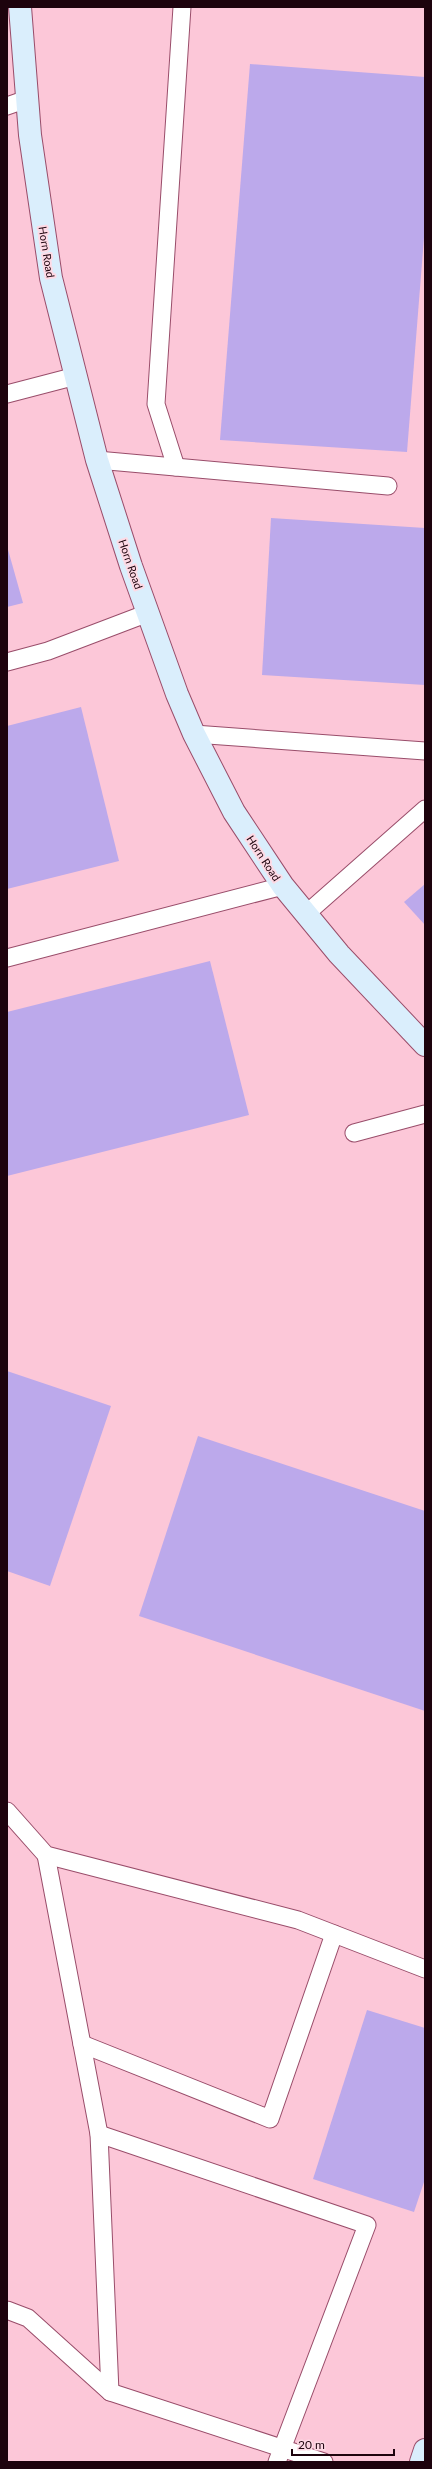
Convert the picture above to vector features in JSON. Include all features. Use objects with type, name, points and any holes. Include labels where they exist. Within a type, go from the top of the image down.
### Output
[{"type":"street","name":"Horn Road","points":[[20,7],[17,102],[30,135],[51,278],[97,460],[148,613],[177,694],[194,734],[234,812],[283,886],[339,954],[425,1044]]},
{"type":"street","points":[[421,2462],[425,2450]]},
{"type":"lane","points":[[176,466],[156,404],[182,7]]},
{"type":"lane","points":[[7,394],[76,376]]},
{"type":"lane","points":[[97,460],[388,486]]},
{"type":"lane","points":[[7,662],[48,651],[148,613]]},
{"type":"lane","points":[[194,734],[425,751]]},
{"type":"lane","points":[[306,914],[425,808]]},
{"type":"lane","points":[[7,958],[283,886]]},
{"type":"lane","points":[[354,1133],[425,1114]]},
{"type":"lane","points":[[7,1810],[46,1855],[98,2134],[110,2392]]},
{"type":"lane","points":[[46,1855],[298,1920],[425,1969]]},
{"type":"lane","points":[[82,2044],[270,2119],[334,1934]]},
{"type":"lane","points":[[98,2134],[367,2225],[279,2455]]},
{"type":"lane","points":[[7,2310],[28,2318],[110,2392],[279,2455],[324,2462]]},
{"type":"building","points":[[250,64],[425,77],[425,225],[407,452],[220,440]]},
{"type":"building","points":[[271,518],[425,528],[425,685],[262,675]]},
{"type":"building","points":[[7,546],[23,603],[7,607]]},
{"type":"building","points":[[81,707],[119,861],[7,889],[7,726]]},
{"type":"building","points":[[425,884],[425,925],[404,902]]},
{"type":"building","points":[[210,961],[249,1115],[7,1176],[7,1012]]},
{"type":"building","points":[[7,1371],[111,1406],[50,1586],[7,1571]]},
{"type":"building","points":[[198,1436],[425,1511],[425,1711],[139,1616]]},
{"type":"building","points":[[367,2010],[425,2028],[425,2179],[414,2212],[313,2179]]}]
